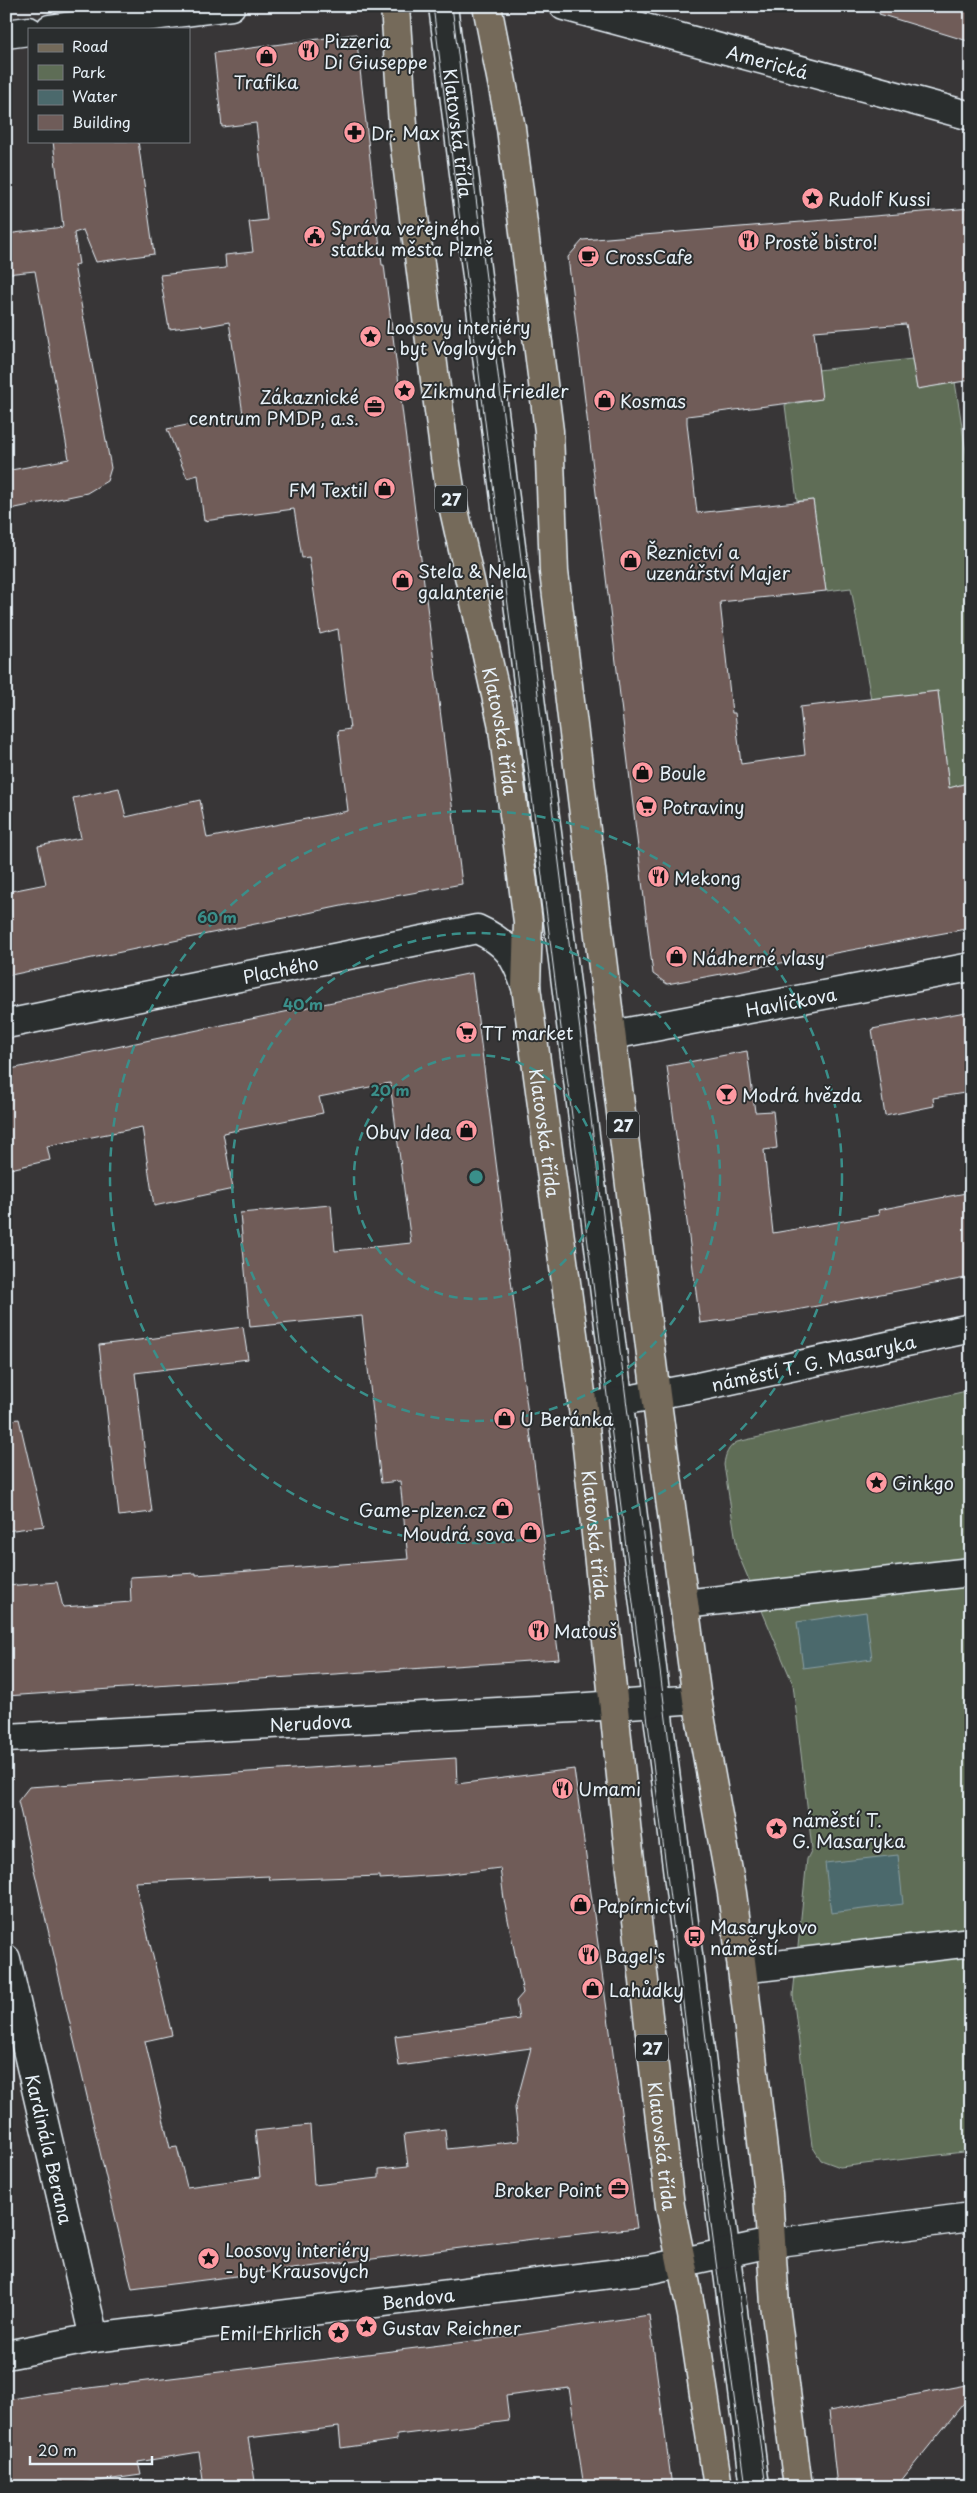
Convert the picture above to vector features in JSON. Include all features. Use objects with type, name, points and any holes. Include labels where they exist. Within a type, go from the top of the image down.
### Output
[{"type":"main road","name":"Klatovská třída","points":[[395,6],[404,140],[446,466],[452,501],[502,722],[528,922],[526,987],[583,1408],[670,2206],[682,2262],[718,2487]]},
{"type":"main road","name":"27","points":[[487,6],[511,128],[549,431],[554,572],[656,1396],[697,1698],[732,1893],[742,1969],[768,2193],[775,2305],[798,2487]]},
{"type":"street","points":[[58,28],[231,6]]},
{"type":"street","name":"Klatovská třída","points":[[443,6],[724,2253],[755,2487]]},
{"type":"street","name":"Americká","points":[[564,6],[971,116]]},
{"type":"street","points":[[6,34],[28,31]]},
{"type":"street","name":"Plachého","points":[[6,1024],[477,929],[493,936],[507,948],[518,963],[526,987]]},
{"type":"street","name":"Havlíčkova","points":[[612,1035],[971,967]]},
{"type":"street","name":"náměstí T. G. Masaryka","points":[[583,1408],[656,1396],[971,1328]]},
{"type":"street","points":[[684,1604],[971,1572]]},
{"type":"street","name":"Nerudova","points":[[6,1738],[614,1706],[697,1698]]},
{"type":"street","points":[[742,1969],[971,1942]]},
{"type":"street","name":"Kardinála Berana","points":[[6,1959],[94,2338]]},
{"type":"street","points":[[682,2262],[771,2243],[971,2216]]},
{"type":"street","name":"Bendova","points":[[6,2355],[94,2338],[629,2272],[682,2262]]},
{"type":"green space","points":[[912,359],[917,389],[955,382],[971,483],[971,782],[949,788],[938,691],[871,699],[851,588],[826,591],[813,500],[797,501],[785,405],[821,399],[818,370]]},
{"type":"green space","points":[[971,1390],[971,2151],[840,2167],[821,2160],[812,2146],[793,1995],[807,1859],[812,1849],[793,1684],[738,1554],[724,1461],[729,1449],[737,1442]]},
{"type":"water","points":[[866,1612],[872,1659],[803,1668],[797,1622]]},
{"type":"water","points":[[898,1855],[903,1904],[831,1913],[825,1863]]},
{"type":"building","points":[[881,6],[971,6],[971,42],[879,14]]},
{"type":"building","points":[[356,34],[382,265],[384,265],[462,884],[351,904],[6,976],[6,892],[46,884],[38,846],[81,838],[73,798],[119,788],[126,817],[200,800],[207,838],[348,811],[338,731],[350,729],[338,629],[320,634],[309,557],[302,558],[294,509],[204,521],[198,475],[187,478],[167,429],[243,414],[229,322],[202,327],[202,325],[169,329],[160,275],[226,268],[225,255],[253,252],[249,222],[267,220],[256,123],[222,127],[214,53]]},
{"type":"building","points":[[53,142],[138,142],[154,254],[96,262],[83,230],[74,233],[79,264],[74,265],[111,468],[107,481],[87,493],[6,510],[6,471],[69,459],[35,271],[6,274],[6,234],[63,227]]},
{"type":"building","points":[[971,208],[971,380],[917,389],[906,324],[814,331],[822,399],[687,416],[687,423],[697,513],[813,500],[826,591],[720,602],[732,713],[735,713],[741,764],[805,755],[800,707],[938,691],[949,788],[971,782],[971,928],[667,984],[653,974],[568,257],[583,240]]},
{"type":"building","points":[[472,973],[559,1659],[6,1696],[6,1586],[57,1582],[63,1607],[131,1602],[130,1577],[196,1573],[196,1575],[408,1559],[400,1481],[381,1483],[362,1316],[250,1327],[240,1213],[331,1205],[335,1251],[411,1243],[390,1083],[319,1097],[323,1113],[223,1133],[233,1189],[154,1206],[142,1127],[47,1146],[50,1160],[6,1170],[6,1070]]},
{"type":"building","points":[[971,1011],[971,1092],[933,1098],[934,1106],[885,1116],[872,1029]]},
{"type":"building","points":[[747,1051],[755,1112],[773,1111],[777,1148],[764,1150],[773,1233],[879,1215],[878,1210],[971,1192],[971,1277],[780,1313],[700,1323],[667,1066]]},
{"type":"building","points":[[243,1327],[248,1359],[135,1373],[152,1512],[119,1516],[99,1345]]},
{"type":"building","points":[[19,1419],[44,1526],[6,1531],[6,1421]]},
{"type":"building","points":[[456,1758],[457,1784],[574,1769],[637,2228],[533,2239],[132,2289],[18,1801],[29,1787]],"holes":[[[500,1868],[504,1900],[523,1993],[516,2001],[519,2019],[395,2036],[399,2066],[531,2048],[515,2108],[519,2141],[447,2149],[445,2129],[404,2134],[408,2166],[379,2169],[379,2178],[314,2185],[310,2125],[255,2131],[260,2177],[187,2187],[177,2147],[170,2148],[145,2041],[172,2035],[135,1882],[269,1876],[270,1880],[380,1876],[380,1879],[442,1875]]]},
{"type":"building","points":[[649,2315],[672,2487],[584,2487],[569,2388],[506,2396],[509,2421],[397,2435],[397,2440],[341,2448],[339,2427],[248,2438],[256,2487],[204,2487],[199,2452],[138,2462],[141,2475],[63,2486],[62,2481],[30,2487],[6,2487],[6,2400],[48,2393],[498,2338]]},
{"type":"building","points":[[971,2384],[971,2394],[896,2487],[837,2487],[829,2411]]},
{"type":"tram line","points":[[433,6],[708,2202],[746,2487]]},
{"type":"tram line","points":[[452,6],[726,2199],[766,2487]]},
{"type":"place","name":"Pizzeria Di Giuseppe","points":[[308,50]]},
{"type":"place","name":"Trafika","points":[[266,56]]},
{"type":"place","name":"Dr. Max","points":[[355,132]]},
{"type":"place","name":"Rudolf Kussi","points":[[812,198]]},
{"type":"place","name":"Správa veřejného statku města Plzně","points":[[315,237]]},
{"type":"place","name":"Prostě bistro!","points":[[748,241]]},
{"type":"place","name":"CrossCafe","points":[[589,256]]},
{"type":"place","name":"Loosovy interiéry - byt Voglových","points":[[370,336]]},
{"type":"place","name":"Zikmund Friedler","points":[[405,390]]},
{"type":"place","name":"Kosmas","points":[[604,400]]},
{"type":"place","name":"Zákaznické centrum PMDP, a.s.","points":[[375,406]]},
{"type":"place","name":"FM Textil","points":[[384,489]]},
{"type":"place","name":"Řeznictví a uzenářství Majer","points":[[630,561]]},
{"type":"place","name":"Stela & Nela galanterie","points":[[402,580]]},
{"type":"place","name":"Boule","points":[[643,772]]},
{"type":"place","name":"Potraviny","points":[[646,806]]},
{"type":"place","name":"Mekong","points":[[658,877]]},
{"type":"place","name":"Nádherné vlasy","points":[[676,957]]},
{"type":"place","name":"TT market","points":[[466,1032]]},
{"type":"place","name":"Modrá hvězda","points":[[726,1094]]},
{"type":"place","name":"Obuv Idea","points":[[467,1131]]},
{"type":"place","name":"U Beránka","points":[[504,1418]]},
{"type":"place","name":"Ginkgo","points":[[876,1482]]},
{"type":"place","name":"Game-plzen.cz","points":[[502,1509]]},
{"type":"place","name":"Moudrá sova","points":[[530,1533]]},
{"type":"place","name":"Matouš","points":[[538,1630]]},
{"type":"place","name":"Umami","points":[[562,1788]]},
{"type":"place","name":"náměstí T. G. Masaryka","points":[[776,1829]]},
{"type":"place","name":"Papírnictví","points":[[581,1905]]},
{"type":"place","name":"Masarykovo náměstí","points":[[694,1936]]},
{"type":"place","name":"Bagel's","points":[[588,1955]]},
{"type":"place","name":"Lahůdky","points":[[593,1989]]},
{"type":"place","name":"Broker Point","points":[[618,2189]]},
{"type":"place","name":"Loosovy interiéry - byt Krausových","points":[[209,2259]]},
{"type":"place","name":"Gustav Reichner","points":[[366,2327]]},
{"type":"place","name":"Emil Ehrlich","points":[[338,2332]]}]
